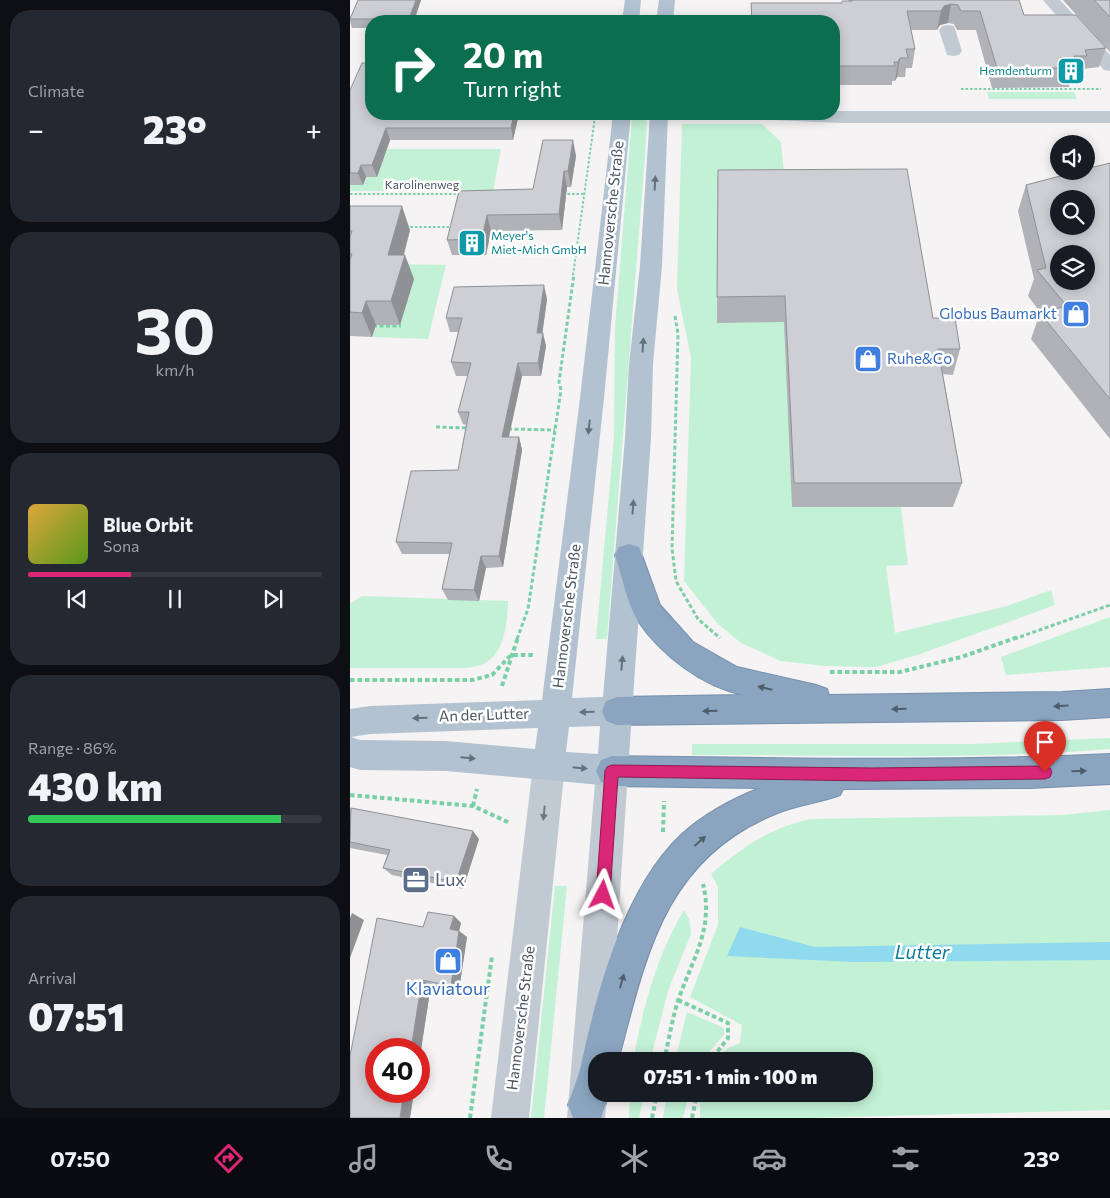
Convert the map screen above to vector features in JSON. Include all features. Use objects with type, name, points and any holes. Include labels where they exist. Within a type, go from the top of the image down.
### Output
[{"type":"highway","points":[[629,556],[648,612],[683,651],[704,665],[718,673],[756,686],[864,709]]},
{"type":"highway","points":[[618,711],[1062,706],[1110,703]]},
{"type":"highway","points":[[612,771],[872,774],[1021,773],[1110,769]]},
{"type":"highway","points":[[602,1052],[630,950],[639,926],[654,896],[677,863],[710,832],[746,809],[788,794],[872,774]]},
{"type":"main road","points":[[632,15],[633,0]]},
{"type":"main road","points":[[666,15],[667,0]]},
{"type":"main road","name":"Hannoversche Straße","points":[[549,765],[621,120]]},
{"type":"main road","points":[[350,752],[360,754],[446,756],[612,771],[638,438],[642,355],[651,266],[659,120]]},
{"type":"main road","name":"An der Lutter","points":[[350,723],[370,720],[618,711]]},
{"type":"street","points":[[1051,0],[1110,66]]},
{"type":"street","points":[[948,30],[953,50]]},
{"type":"street","points":[[840,117],[1110,117]]},
{"type":"street","name":"Hannoversche Straße","points":[[510,1118],[549,765]]},
{"type":"street","points":[[593,1052],[612,771]]},
{"type":"path","points":[[961,89],[1101,90]]},
{"type":"path","points":[[350,680],[472,680],[492,676],[510,655],[528,609],[555,430],[560,390],[559,382],[594,120]]},
{"type":"path","name":"Karolinenweg","points":[[350,194],[468,194]]},
{"type":"path","points":[[556,194],[584,194]]},
{"type":"path","points":[[404,227],[456,227]]},
{"type":"path","points":[[674,314],[678,334],[672,548],[676,581],[698,620],[726,642]]},
{"type":"path","points":[[367,326],[401,326]]},
{"type":"path","points":[[436,427],[476,428]]},
{"type":"path","points":[[506,429],[555,430]]},
{"type":"path","points":[[823,672],[900,672],[909,670],[961,657],[1110,604]]},
{"type":"path","points":[[350,795],[473,806],[510,823],[509,831]]},
{"type":"path","points":[[666,1052],[678,1000],[706,931],[708,899],[704,884],[677,863]]},
{"type":"path","points":[[470,1118],[493,955]]},
{"type":"path","points":[[678,1000],[728,1023],[728,1038],[717,1052]]},
{"type":"path","points":[[652,1118],[655,1102]]},
{"type":"path","points":[[692,1118],[695,1102]]},
{"type":"green space","points":[[987,92],[1074,92],[1077,99],[989,99]]},
{"type":"green space","points":[[632,120],[643,120],[647,121],[645,156],[607,639],[596,639],[614,438],[615,327]]},
{"type":"green space","points":[[682,124],[762,124],[781,142],[785,185],[717,322],[784,322],[901,507],[908,565],[886,566],[895,633],[1007,606],[1051,590],[1055,605],[920,654],[876,667],[824,666],[781,661],[741,643],[718,624],[684,581],[691,358],[677,289]]},
{"type":"green space","points":[[350,149],[501,149],[493,191],[350,191]]},
{"type":"green space","points":[[381,264],[446,265],[428,339],[372,337],[377,325],[400,325]]},
{"type":"green space","points":[[362,596],[508,601],[506,628],[496,653],[483,664],[467,668],[350,668],[350,604]]},
{"type":"green space","points":[[1110,617],[1110,667],[1006,675],[1001,657]]},
{"type":"green space","points":[[1110,738],[1110,749],[1006,755],[692,755],[692,744],[971,744]]},
{"type":"green space","points":[[1110,810],[1110,1110],[806,1118],[700,1118],[700,1102],[873,1102],[873,1052],[724,1052],[740,1043],[742,1025],[690,997],[718,925],[718,887],[711,874],[734,855],[757,840],[781,828],[810,819],[1062,815]]},
{"type":"green space","points":[[555,886],[567,886],[544,1118],[531,1118]]},
{"type":"green space","points":[[684,910],[689,919],[691,934],[668,991],[652,1052],[635,1052],[652,983],[674,928]]},
{"type":"green space","points":[[687,1012],[724,1028],[724,1035],[709,1052],[677,1052]]},
{"type":"green space","points":[[630,1102],[642,1102],[639,1118],[629,1118]]},
{"type":"green space","points":[[666,1102],[687,1102],[683,1118],[663,1118]]},
{"type":"water","name":"Lutter","points":[[740,927],[815,947],[1110,942],[1110,960],[854,962],[727,956]]},
{"type":"building","points":[[358,0],[416,0],[410,15],[365,15],[365,19],[350,19]]},
{"type":"building","points":[[1019,0],[1024,15],[1076,15],[1106,48],[1085,50],[1087,56],[1074,56],[1076,62],[1072,62],[1075,68],[997,68],[980,11],[961,11],[958,5],[951,4],[944,6],[941,11],[907,11],[915,49],[906,49],[908,58],[900,58],[898,62],[894,62],[895,66],[840,66],[840,15],[752,15],[751,3],[842,3],[842,1]]},
{"type":"building","points":[[1094,0],[1110,0],[1110,17]]},
{"type":"building","points":[[362,63],[365,63],[365,120],[513,120],[511,128],[386,128],[372,165],[361,165],[358,173],[350,173],[350,90]]},
{"type":"building","points":[[543,140],[573,140],[568,171],[564,171],[559,214],[487,215],[482,239],[447,240],[459,191],[533,189]]},
{"type":"building","points":[[1110,163],[1110,399],[1040,313],[1067,306],[1054,290],[1095,290],[1095,245],[1050,245],[1050,286],[1037,270],[1046,268],[1026,185],[1050,179],[1095,180],[1095,167]]},
{"type":"building","name":"Ruhe&Co","points":[[907,169],[933,318],[955,318],[960,349],[938,349],[962,483],[794,483],[785,296],[717,297],[718,170]]},
{"type":"building","points":[[350,206],[402,206],[388,255],[405,255],[391,301],[366,301],[362,313],[350,312],[350,260],[352,254],[350,254],[350,237],[352,231],[350,231]]},
{"type":"building","points":[[544,285],[537,333],[543,333],[538,363],[518,363],[502,437],[519,437],[499,556],[481,556],[474,590],[442,589],[452,543],[396,542],[411,471],[458,470],[469,412],[458,412],[471,363],[451,362],[462,318],[446,318],[454,287]]},
{"type":"building","points":[[351,808],[473,831],[456,882],[383,868],[390,850],[350,842]]},
{"type":"building","points":[[428,912],[454,916],[450,929],[459,931],[451,986],[422,980],[413,1038],[365,1038],[365,1103],[402,1103],[400,1118],[350,1118],[350,1056],[377,918],[423,927]]},
{"type":"place","name":"Hemdenturm","points":[[1071,71]]},
{"type":"place","name":"Meyer's Miet-Mich GmbH","points":[[472,243]]},
{"type":"place","name":"Globus Baumarkt","points":[[1076,314]]},
{"type":"place","name":"Ruhe&Co","points":[[868,359]]},
{"type":"place","name":"Lux","points":[[416,880]]},
{"type":"place","name":"Klaviatour","points":[[448,961]]},
{"type":"route","points":[[603,895],[612,771],[872,774],[1045,772]]}]
